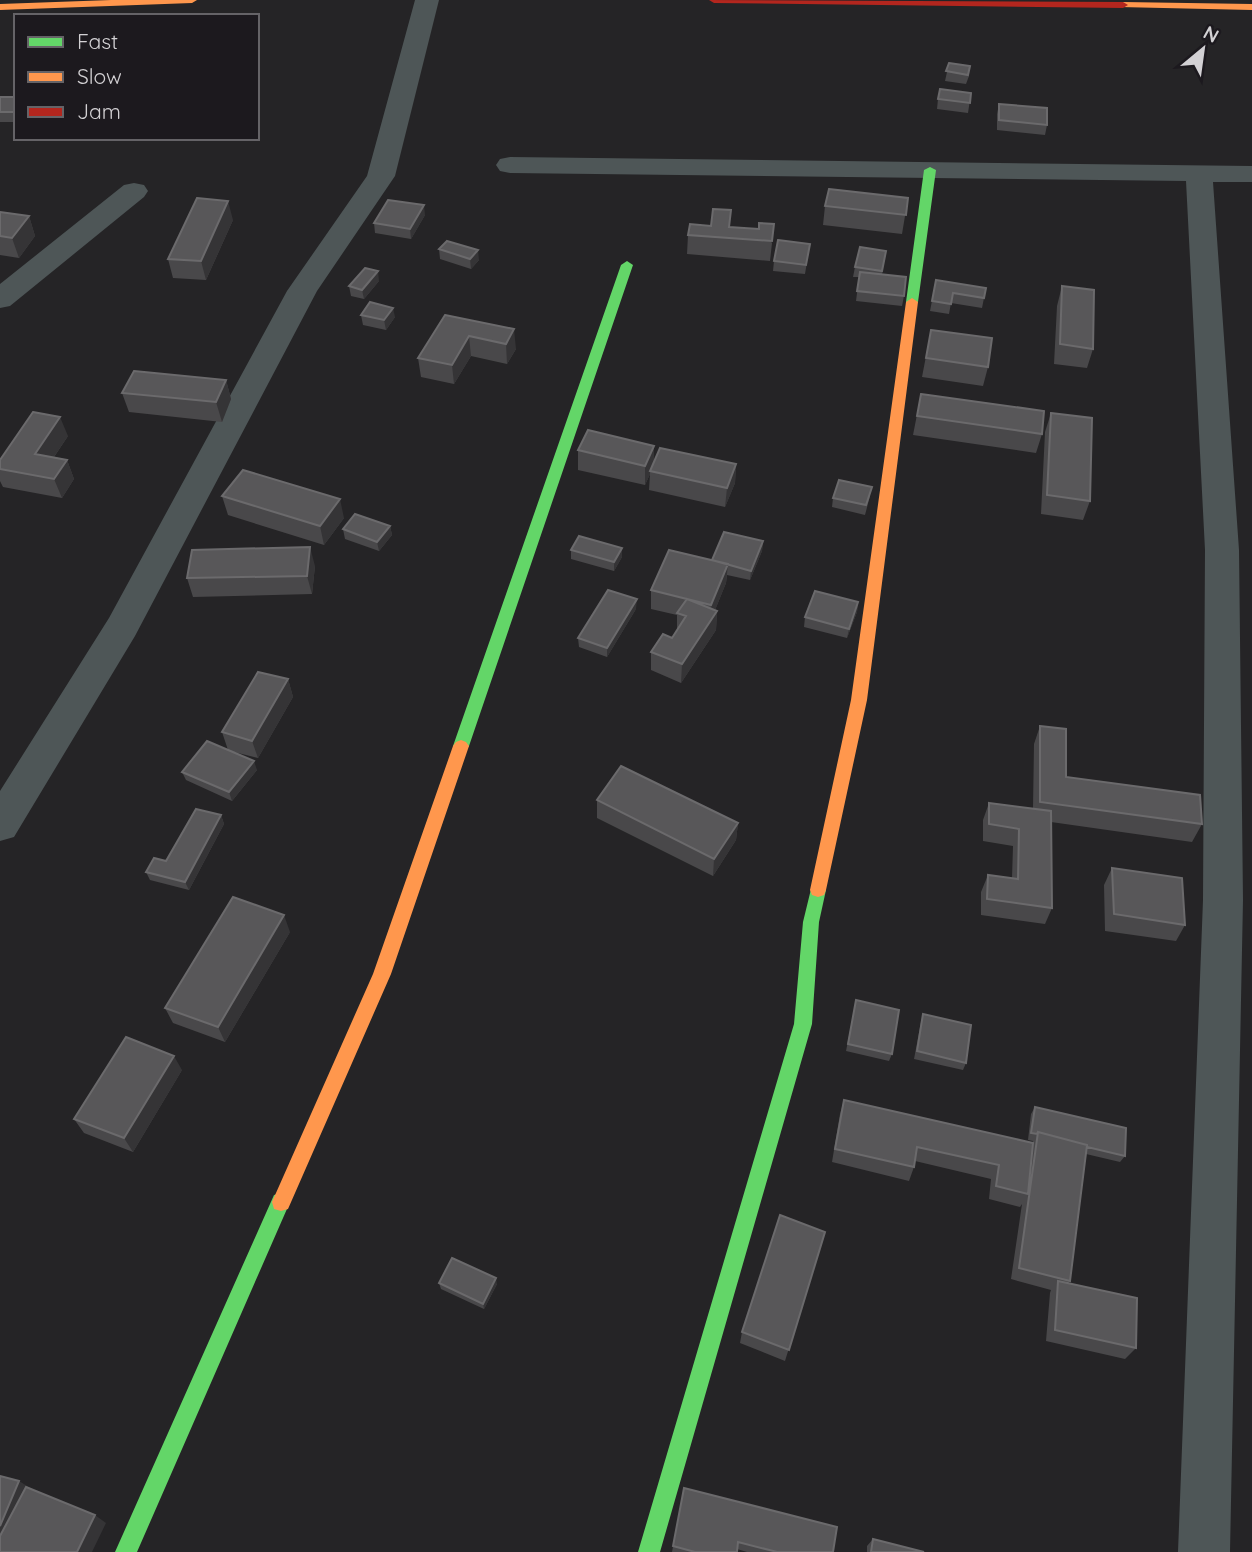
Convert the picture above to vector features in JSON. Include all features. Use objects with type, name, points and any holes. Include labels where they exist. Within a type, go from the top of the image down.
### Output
[{"type":"street","points":[[0,7],[192,0]]},
{"type":"street","points":[[0,825],[122,627],[302,291],[381,176],[427,0]]},
{"type":"street","points":[[714,0],[1252,7]]},
{"type":"street","points":[[510,165],[1252,174]]},
{"type":"street","points":[[649,1552],[803,1024],[811,922],[859,700],[930,170]]},
{"type":"street","points":[[1199,174],[1223,550],[1223,900],[1204,1552]]},
{"type":"street","points":[[0,299],[134,191]]},
{"type":"street","points":[[126,1552],[382,974],[627,265]]},
{"type":"building","points":[[949,63],[970,66],[968,75],[946,71]]},
{"type":"building","points":[[940,89],[971,93],[970,103],[938,99]]},
{"type":"building","points":[[0,97],[14,97],[14,112],[0,112]]},
{"type":"building","points":[[999,104],[1047,108],[1047,125],[999,120]]},
{"type":"building","points":[[829,189],[908,198],[906,215],[825,206]]},
{"type":"building","points":[[197,198],[228,201],[201,261],[168,259]]},
{"type":"building","points":[[388,200],[424,205],[410,229],[374,223]]},
{"type":"building","points":[[713,209],[731,210],[729,227],[759,229],[759,223],[774,224],[772,241],[688,235],[690,224],[711,226]]},
{"type":"building","points":[[0,212],[29,216],[12,238],[0,236]]},
{"type":"building","points":[[778,240],[810,244],[806,265],[774,261]]},
{"type":"building","points":[[447,241],[478,250],[470,259],[439,249]]},
{"type":"building","points":[[860,247],[886,251],[882,271],[855,267]]},
{"type":"building","points":[[365,268],[378,271],[362,290],[349,286]]},
{"type":"building","points":[[860,272],[906,277],[904,296],[857,291]]},
{"type":"building","points":[[936,280],[986,288],[984,298],[953,293],[951,304],[932,301]]},
{"type":"building","points":[[1062,286],[1094,290],[1093,349],[1060,344]]},
{"type":"building","points":[[370,302],[393,308],[384,320],[361,315]]},
{"type":"building","points":[[445,315],[514,329],[506,344],[469,336],[452,365],[418,358]]},
{"type":"building","points":[[931,330],[992,338],[988,367],[926,358]]},
{"type":"building","points":[[134,371],[226,380],[216,402],[122,393]]},
{"type":"building","points":[[921,394],[1044,411],[1042,434],[917,416]]},
{"type":"building","points":[[33,412],[60,417],[35,454],[67,460],[54,479],[0,469],[0,460]]},
{"type":"building","points":[[1051,413],[1092,418],[1090,501],[1047,495]]},
{"type":"building","points":[[588,430],[654,446],[645,466],[578,450]]},
{"type":"building","points":[[660,448],[736,464],[727,488],[650,471]]},
{"type":"building","points":[[243,470],[340,499],[320,526],[222,496]]},
{"type":"building","points":[[839,480],[872,487],[866,505],[833,498]]},
{"type":"building","points":[[355,514],[390,526],[377,542],[343,529]]},
{"type":"building","points":[[724,532],[763,541],[751,571],[712,560]]},
{"type":"building","points":[[579,536],[622,548],[614,562],[571,550]]},
{"type":"building","points":[[310,547],[307,576],[187,578],[192,550]]},
{"type":"building","points":[[669,550],[728,564],[711,605],[651,590]]},
{"type":"building","points":[[608,590],[637,599],[607,648],[578,638]]},
{"type":"building","points":[[815,591],[858,602],[849,629],[805,617]]},
{"type":"building","points":[[687,599],[717,611],[682,664],[651,652],[663,634],[672,638],[686,616],[677,613]]},
{"type":"building","points":[[258,672],[288,679],[252,741],[222,732]]},
{"type":"building","points":[[1040,726],[1066,729],[1066,777],[1200,795],[1202,824],[1040,802]]},
{"type":"building","points":[[207,741],[254,761],[229,792],[182,772]]},
{"type":"building","points":[[621,766],[738,823],[714,859],[597,800]]},
{"type":"building","points":[[989,803],[1051,811],[1052,908],[987,899],[988,875],[1018,879],[1019,829],[989,824]]},
{"type":"building","points":[[196,809],[221,815],[185,882],[146,872],[154,858],[166,861]]},
{"type":"building","points":[[1112,868],[1182,878],[1185,925],[1114,914]]},
{"type":"building","points":[[233,897],[284,915],[218,1027],[165,1008]]},
{"type":"building","points":[[856,1000],[899,1010],[892,1054],[848,1044]]},
{"type":"building","points":[[923,1014],[971,1025],[966,1063],[917,1051]]},
{"type":"building","points":[[126,1037],[174,1056],[124,1138],[74,1119]]},
{"type":"building","points":[[844,1100],[1033,1143],[1028,1194],[996,1186],[999,1165],[917,1147],[914,1167],[835,1149]]},
{"type":"building","points":[[1035,1107],[1126,1128],[1125,1156],[1038,1132],[1031,1133]]},
{"type":"building","points":[[1038,1132],[1087,1145],[1070,1281],[1019,1268]]},
{"type":"building","points":[[780,1215],[825,1232],[789,1350],[742,1332]]},
{"type":"building","points":[[452,1258],[496,1278],[483,1304],[439,1283]]},
{"type":"building","points":[[1058,1281],[1137,1298],[1136,1348],[1055,1330]]},
{"type":"building","points":[[0,1476],[19,1481],[0,1526]]},
{"type":"building","points":[[26,1487],[95,1515],[77,1552],[0,1552],[0,1536]]},
{"type":"building","points":[[684,1488],[837,1527],[833,1552],[777,1552],[738,1542],[737,1552],[695,1552],[673,1546]]},
{"type":"building","points":[[873,1539],[924,1552],[871,1552]]},
{"type":"traffic: fast","points":[[912,302],[930,170]]},
{"type":"traffic: fast","points":[[461,746],[627,265]]},
{"type":"traffic: fast","points":[[649,1552],[803,1024],[811,922],[818,890]]},
{"type":"traffic: fast","points":[[126,1552],[281,1202]]},
{"type":"traffic: slow","points":[[0,7],[192,0]]},
{"type":"traffic: slow","points":[[1123,5],[1252,7]]},
{"type":"traffic: slow","points":[[818,890],[859,700],[912,302]]},
{"type":"traffic: slow","points":[[281,1202],[382,974],[461,746]]},
{"type":"traffic: jam","points":[[714,0],[1123,5]]}]
